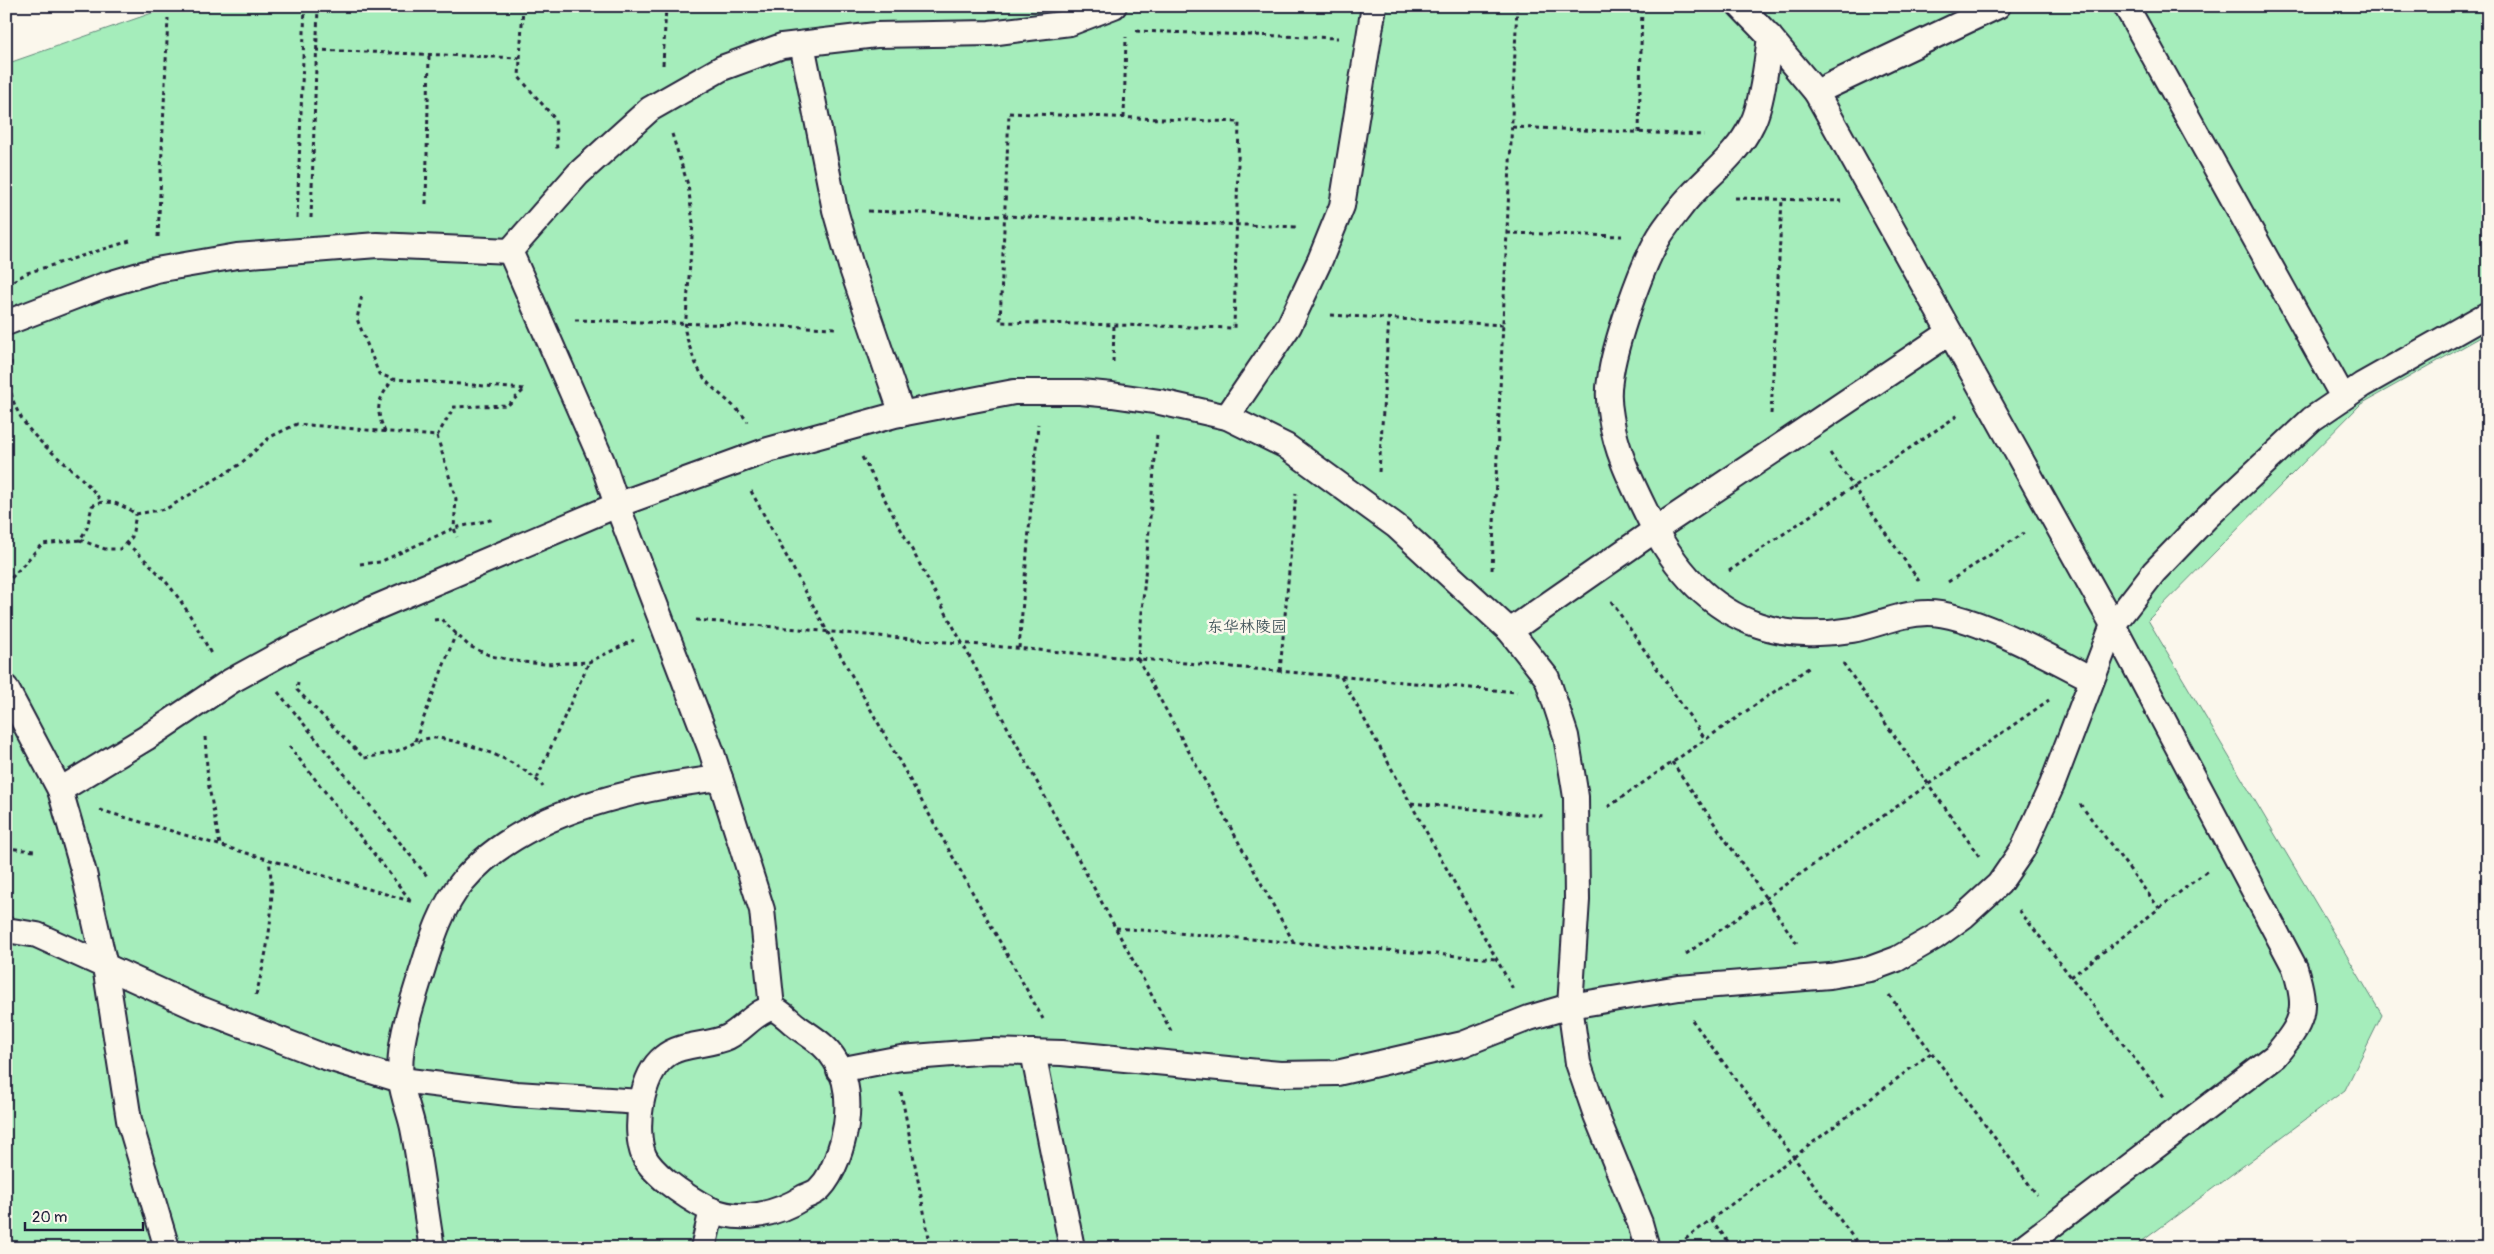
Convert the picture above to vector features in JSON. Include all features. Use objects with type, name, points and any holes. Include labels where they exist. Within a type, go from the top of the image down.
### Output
[{"type":"lane","points":[[510,251],[569,184],[662,100],[722,68],[782,46],[876,35],[990,33],[1070,22],[1114,6]]},
{"type":"lane","points":[[1227,418],[1288,326],[1334,228],[1342,206],[1374,6]]},
{"type":"lane","points":[[1740,6],[1770,37],[1816,92],[1948,333],[2113,625],[2295,968],[2304,996],[2302,1019],[2275,1056],[2022,1248]]},
{"type":"lane","points":[[1816,92],[1998,6]]},
{"type":"lane","points":[[2126,6],[2343,397]]},
{"type":"lane","points":[[1770,37],[1753,123],[1715,172],[1685,202],[1659,237],[1642,273],[1628,312],[1610,380],[1610,414],[1616,443],[1629,478],[1655,530],[1674,562],[1700,591],[1728,613],[1761,626],[1801,633],[1851,630],[1913,614],[1932,613],[1957,618],[2028,647],[2089,687]]},
{"type":"lane","points":[[802,44],[835,210],[851,266],[902,414]]},
{"type":"lane","points":[[6,323],[102,286],[156,270],[237,256],[377,245],[510,251]]},
{"type":"lane","points":[[510,251],[602,462],[720,778],[762,910],[772,1008]]},
{"type":"lane","points":[[839,1070],[895,1059],[990,1051],[1062,1053],[1280,1074],[1337,1073],[1463,1044],[1529,1018],[1570,1006],[1669,989],[1819,977],[1870,968],[1897,959],[1935,937],[1964,916],[1999,884],[2023,849],[2056,774],[2113,625],[2154,572],[2207,517],[2312,419],[2343,397],[2488,314]]},
{"type":"lane","points":[[1510,631],[1655,530],[1948,333]]},
{"type":"lane","points":[[60,790],[257,667],[370,610],[617,505],[762,452],[902,414],[1014,392],[1041,391],[1112,395],[1160,402],[1227,418],[1299,455],[1396,526],[1510,631],[1547,678],[1566,736],[1576,797],[1577,900],[1570,1006],[1578,1063],[1596,1115],[1640,1223],[1647,1248]]},
{"type":"lane","points":[[6,688],[60,790],[84,873],[105,966],[129,1120],[168,1248]]},
{"type":"lane","points":[[432,1248],[413,1127],[401,1080],[403,1044],[411,1004],[435,933],[463,881],[491,855],[524,832],[558,816],[648,789],[720,778]]},
{"type":"lane","points":[[6,930],[37,935],[193,1006],[322,1056],[401,1080],[516,1094],[641,1102]]},
{"type":"lane","points":[[772,1008],[820,1041],[836,1060],[839,1070],[844,1081],[849,1107],[844,1136],[836,1161],[820,1188],[796,1203],[767,1214],[740,1216],[712,1210],[683,1194],[668,1182],[644,1156],[638,1129],[641,1102],[649,1076],[664,1056],[681,1049],[729,1036],[764,1010],[772,1008]]},
{"type":"lane","points":[[1033,1052],[1072,1248]]},
{"type":"lane","points":[[703,1248],[712,1210]]},
{"type":"path","points":[[302,250],[305,6]]},
{"type":"path","points":[[302,250],[318,6]]},
{"type":"path","points":[[523,6],[519,77],[555,119],[559,169],[569,184]]},
{"type":"path","points":[[666,6],[662,100],[688,185],[694,223],[686,323],[689,345],[698,367],[709,383],[742,413],[753,429],[762,452]]},
{"type":"path","points":[[1490,614],[1518,6]]},
{"type":"path","points":[[1639,132],[1642,6]]},
{"type":"path","points":[[156,270],[168,18]]},
{"type":"path","points":[[1124,118],[1126,30],[1368,39]]},
{"type":"path","points":[[316,50],[520,58]]},
{"type":"path","points":[[426,204],[430,55]]},
{"type":"path","points":[[6,245],[11,89]]},
{"type":"path","points":[[1009,113],[1240,122],[1234,328],[1000,322],[1005,217],[1009,113]]},
{"type":"path","points":[[1512,127],[1744,136]]},
{"type":"path","points":[[1729,198],[1846,202]]},
{"type":"path","points":[[1769,454],[1782,200]]},
{"type":"path","points":[[835,210],[1334,228]]},
{"type":"path","points":[[1507,233],[1659,237]]},
{"type":"path","points":[[362,295],[356,320],[379,374],[393,380],[525,389],[508,405],[454,407],[437,436],[456,499],[454,528],[467,569]]},
{"type":"path","points":[[1295,312],[1503,325]]},
{"type":"path","points":[[1377,512],[1389,318]]},
{"type":"path","points":[[574,320],[841,328]]},
{"type":"path","points":[[11,361],[12,398],[21,419],[38,441],[89,483],[101,501]]},
{"type":"path","points":[[385,432],[378,414],[379,400],[393,380]]},
{"type":"path","points":[[1019,648],[1041,391]]},
{"type":"path","points":[[1700,591],[1985,397]]},
{"type":"path","points":[[1160,402],[1138,659],[1294,943]]},
{"type":"path","points":[[80,540],[87,528],[92,506],[101,501],[120,504],[136,514],[166,509],[239,465],[270,437],[297,424],[437,436]]},
{"type":"path","points":[[1811,425],[1942,615]]},
{"type":"path","points":[[846,428],[1189,1064]]},
{"type":"path","points":[[1280,671],[1299,455]]},
{"type":"path","points":[[735,462],[1062,1053]]},
{"type":"path","points":[[6,584],[42,544],[80,540],[105,549],[120,549],[132,537],[136,514]]},
{"type":"path","points":[[1928,595],[2050,516]]},
{"type":"path","points":[[360,564],[380,562],[454,528],[498,518]]},
{"type":"path","points":[[126,543],[169,583],[192,617],[213,658]]},
{"type":"path","points":[[1592,574],[1705,739]]},
{"type":"path","points":[[432,620],[441,619],[469,646],[491,656],[545,664],[589,662],[663,626],[683,619],[1552,695]]},
{"type":"path","points":[[415,741],[456,633]]},
{"type":"path","points":[[1840,658],[1999,884],[2185,1124]]},
{"type":"path","points":[[537,778],[589,662]]},
{"type":"path","points":[[1410,803],[1576,824],[1672,762],[1818,662]]},
{"type":"path","points":[[257,667],[447,908]]},
{"type":"path","points":[[1341,676],[1529,1018]]},
{"type":"path","points":[[299,678],[297,690],[364,758],[398,750],[415,741],[437,738],[477,748],[510,761],[537,778],[558,816]]},
{"type":"path","points":[[1680,958],[2063,690],[2089,687]]},
{"type":"path","points":[[197,739],[205,735],[208,782],[220,845]]},
{"type":"path","points":[[289,746],[412,902]]},
{"type":"path","points":[[1672,762],[1819,977]]},
{"type":"path","points":[[2056,774],[2158,908]]},
{"type":"path","points":[[98,801],[97,809],[412,902],[447,908]]},
{"type":"path","points":[[6,848],[34,851]]},
{"type":"path","points":[[2071,977],[2233,851]]},
{"type":"path","points":[[265,999],[256,995],[271,929],[273,886],[269,860]]},
{"type":"path","points":[[1116,928],[1496,959]]},
{"type":"path","points":[[1870,968],[2057,1221]]},
{"type":"path","points":[[1669,989],[1862,1248]]},
{"type":"path","points":[[1674,1248],[1931,1053]]},
{"type":"path","points":[[895,1059],[931,1248]]},
{"type":"path","points":[[1711,1219],[1733,1248]]},
{"type":"green space","name":"东华林陵园","points":[[172,6],[2485,6],[2488,11],[2488,333],[2361,404],[2148,620],[2382,1015],[2345,1090],[2133,1248],[6,1248],[6,64]]}]
